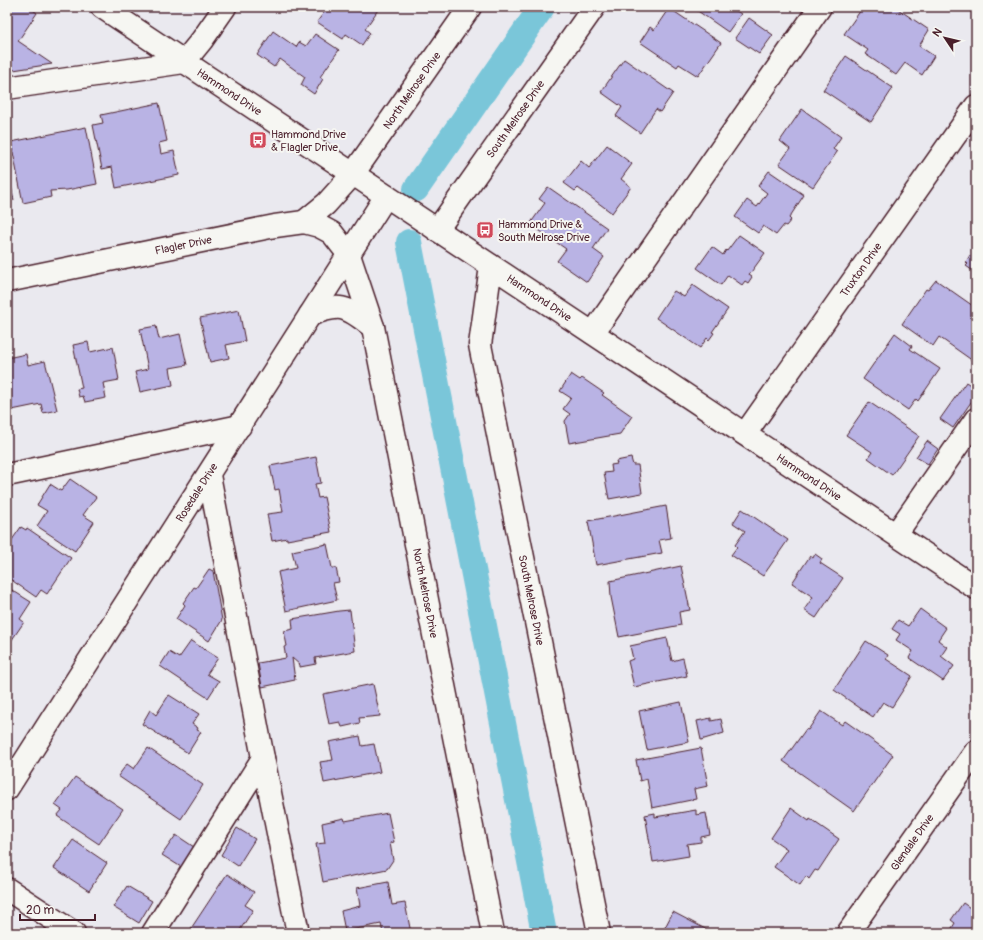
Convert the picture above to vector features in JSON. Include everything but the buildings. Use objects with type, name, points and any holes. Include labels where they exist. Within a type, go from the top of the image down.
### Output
[{"type":"street","name":"Hammond Drive","points":[[102,7],[976,588]]},
{"type":"street","points":[[7,88],[184,62],[202,40],[225,7]]},
{"type":"street","name":"North Melrose Drive","points":[[304,222],[326,204],[353,174],[470,7]]},
{"type":"street","name":"South Melrose Drive","points":[[437,230],[594,7]]},
{"type":"street","points":[[593,333],[820,7]]},
{"type":"street","name":"Truxton Drive","points":[[745,434],[976,106]]},
{"type":"street","name":"Rosedale Drive","points":[[7,789],[386,196]]},
{"type":"street","name":"Flagler Drive","points":[[7,281],[275,226],[304,222],[318,226],[332,233],[349,255]]},
{"type":"street","name":"North Melrose Drive","points":[[349,255],[373,327],[493,933]]},
{"type":"street","name":"South Melrose Drive","points":[[491,266],[480,345],[599,933]]},
{"type":"street","points":[[310,316],[327,309],[341,308],[352,311],[373,327]]},
{"type":"street","points":[[896,534],[976,419]]},
{"type":"street","points":[[7,475],[240,426]]},
{"type":"street","points":[[209,474],[298,933]]},
{"type":"street","name":"Glendale Drive","points":[[848,933],[976,751]]},
{"type":"street","points":[[153,933],[263,758]]},
{"type":"street","points":[[7,889],[74,933]]},
{"type":"waterway","points":[[416,189],[542,7]]},
{"type":"waterway","points":[[409,242],[544,933]]},
{"type":"place","name":"Hammond Drive & Flagler Drive","points":[[258,140]]},
{"type":"place","name":"Hammond Drive & South Melrose Drive","points":[[485,230]]}]
